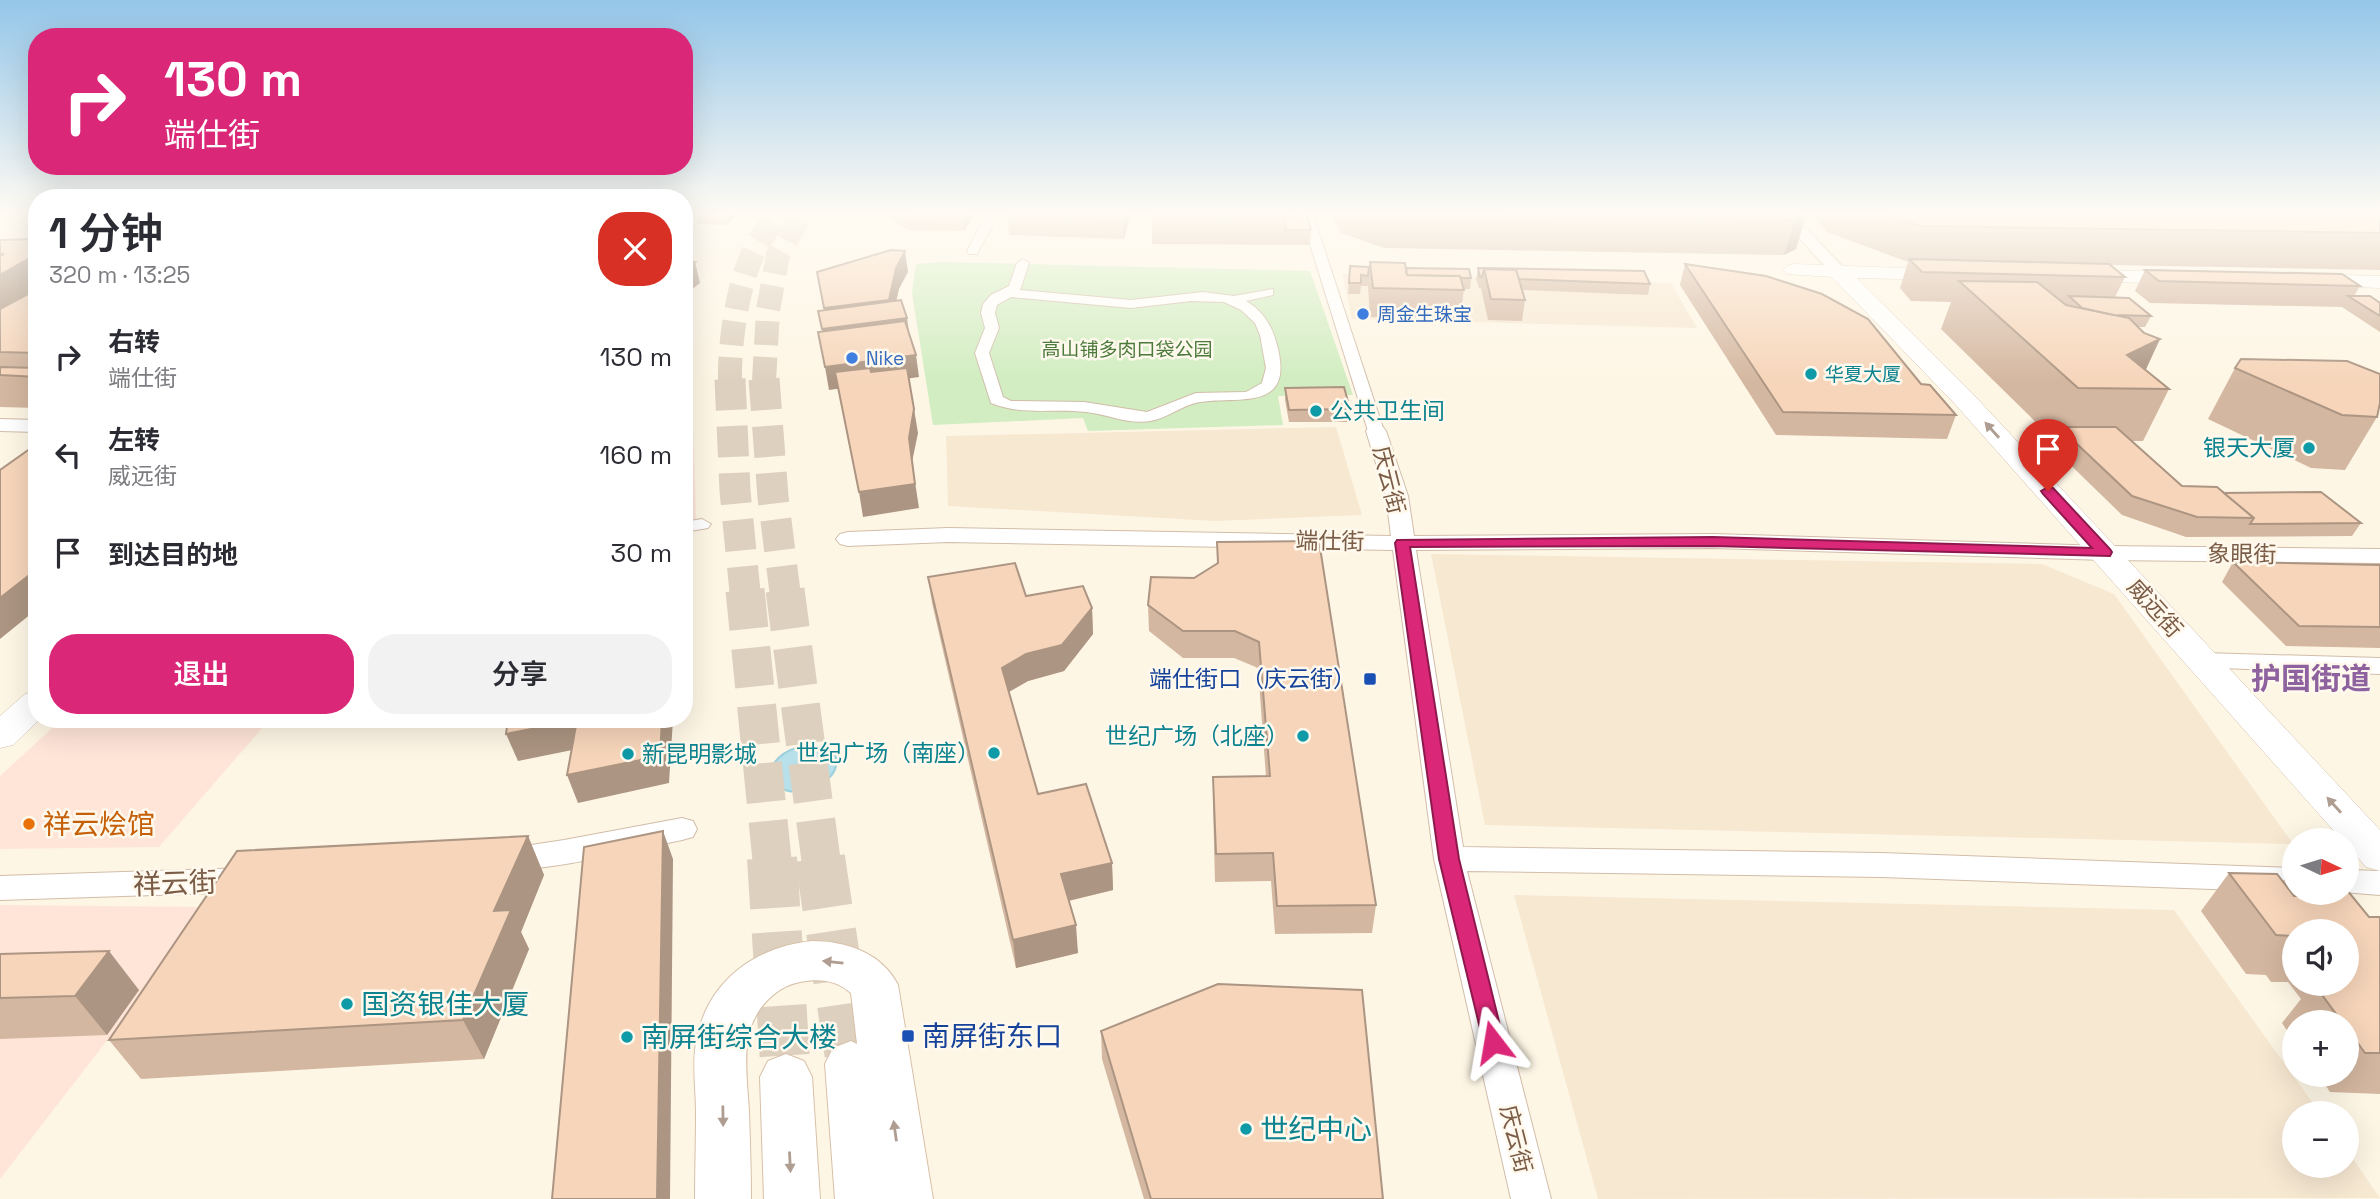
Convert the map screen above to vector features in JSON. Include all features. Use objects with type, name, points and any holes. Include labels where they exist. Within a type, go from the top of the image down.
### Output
[{"type":"main road","points":[[723,1199],[722,1040],[732,1010],[746,987],[776,969],[801,962],[827,961],[843,963],[861,971],[874,985],[905,1199]]},
{"type":"main road","points":[[850,1064],[863,1199]]},
{"type":"main road","points":[[786,1077],[792,1199]]},
{"type":"street","points":[[1010,293],[1020,271]]},
{"type":"street","name":"庆云街","points":[[1326,271],[1397,496],[1449,859],[1531,1199]]},
{"type":"street","points":[[1815,271],[1965,274]]},
{"type":"street","name":"威远街","points":[[1839,272],[1963,398],[2380,856]]},
{"type":"street","points":[[2063,276],[2202,278]]},
{"type":"street","points":[[2286,280],[2380,282]]},
{"type":"street","points":[[1234,300],[1264,324],[1273,360],[1269,384],[1243,397],[1194,398],[1149,417],[1081,407],[1020,408],[996,400],[982,352],[994,330],[993,320],[988,313],[990,304],[996,298],[1010,293],[1120,304],[1203,296],[1234,300],[1268,292]]},
{"type":"street","points":[[0,425],[28,426]]},
{"type":"street","name":"端仕街","points":[[848,539],[948,535],[1402,543],[1713,541],[2105,552]]},
{"type":"street","name":"象眼街","points":[[2105,552],[2380,556]]},
{"type":"street","points":[[2203,660],[2380,666]]},
{"type":"street","points":[[0,736],[28,710]]},
{"type":"street","points":[[468,863],[564,852],[682,829]]},
{"type":"street","points":[[1449,859],[1867,865],[2282,880]]},
{"type":"street","name":"祥云街","points":[[0,888],[282,878]]},
{"type":"street","points":[[2359,882],[2380,883]]},
{"type":"shaded area","points":[[1342,274],[1671,283],[1697,328],[1352,319]]},
{"type":"shaded area","points":[[1336,427],[1362,515],[1215,521],[948,506],[946,436]]},
{"type":"shaded area","points":[[693,429],[696,519],[693,519]]},
{"type":"shaded area","points":[[1431,554],[2042,564],[2114,594],[2282,829],[2282,844],[1485,825]]},
{"type":"shaded area","points":[[52,728],[262,728],[159,847],[0,849],[0,776]]},
{"type":"shaded area","points":[[1514,895],[2174,910],[2282,1060],[2282,1087],[2301,1087],[2311,1101],[2282,1101],[2282,1178],[2359,1178],[2359,1167],[2380,1198],[1598,1199]]},
{"type":"shaded area","points":[[0,905],[210,907],[0,1179]]},
{"type":"green space","name":"高山铺多肉口袋公园","points":[[915,271],[1310,271],[1353,395],[1278,396],[1283,425],[1088,431],[1083,418],[933,425],[912,293]]},
{"type":"water","points":[[810,745],[833,753],[837,761],[831,776],[817,786],[800,791],[787,790],[777,785],[772,777],[772,768],[778,758],[791,750]]},
{"type":"building","points":[[895,271],[889,300],[824,308],[817,272]]},
{"type":"building","points":[[1350,271],[1369,271],[1368,276],[1361,275],[1361,283],[1349,283]]},
{"type":"building","points":[[1371,271],[1406,271],[1407,275],[1460,276],[1464,290],[1373,288]]},
{"type":"building","points":[[1406,271],[1469,271],[1471,278],[1460,276],[1407,275]]},
{"type":"building","points":[[1484,271],[1516,271],[1525,300],[1491,299]]},
{"type":"building","points":[[1516,271],[1644,271],[1650,284],[1519,279]]},
{"type":"building","name":"华夏大厦","points":[[1690,271],[1732,271],[1766,276],[1822,294],[1868,319],[1921,384],[1930,385],[1956,415],[1783,412]]},
{"type":"building","points":[[2118,271],[2125,277],[1922,272]]},
{"type":"building","points":[[2146,271],[2342,274],[2360,286],[2159,281]]},
{"type":"building","points":[[1959,281],[2037,282],[2066,305],[2129,318],[2144,333],[2160,339],[2127,355],[2169,389],[2078,388]]},
{"type":"building","points":[[28,294],[28,353],[0,352],[0,309]]},
{"type":"building","points":[[2069,296],[2129,298],[2151,316],[2114,315],[2082,308]]},
{"type":"building","points":[[2348,296],[2370,296],[2380,303],[2380,316]]},
{"type":"building","points":[[901,300],[907,318],[822,329],[818,311]]},
{"type":"building","points":[[905,321],[916,355],[825,367],[818,332]]},
{"type":"building","points":[[2241,359],[2347,361],[2380,374],[2377,417],[2342,415],[2235,368]]},
{"type":"building","points":[[0,367],[28,368],[28,377],[0,375]]},
{"type":"building","points":[[870,368],[871,372],[907,368],[914,409],[909,438],[915,484],[859,492],[835,372]]},
{"type":"building","points":[[1344,387],[1350,409],[1289,410],[1285,388]]},
{"type":"building","points":[[2059,427],[2116,427],[2182,486],[2217,487],[2254,518],[2197,517],[2132,496]]},
{"type":"building","points":[[28,450],[28,576],[0,598],[0,470]]},
{"type":"building","points":[[2321,492],[2361,523],[2250,524],[2254,518],[2224,493]]},
{"type":"building","name":"世纪广场（北座）","points":[[1319,541],[1376,905],[1277,906],[1273,853],[1216,854],[1213,777],[1270,776],[1259,642],[1235,631],[1183,631],[1148,605],[1151,577],[1194,578],[1218,563],[1217,542]]},
{"type":"building","points":[[2233,562],[2380,565],[2380,627],[2299,626]]},
{"type":"building","name":"世纪广场（南座）","points":[[1015,563],[1026,596],[1083,586],[1092,608],[1062,645],[1026,654],[1002,668],[1038,794],[1086,784],[1112,863],[1061,874],[1076,925],[1013,940],[928,577]]},
{"type":"building","points":[[507,728],[536,728],[506,734]]},
{"type":"building","points":[[576,728],[662,728],[660,756],[567,775]]},
{"type":"building","name":"南屏街综合大楼","points":[[663,831],[657,1199],[552,1199],[584,847]]},
{"type":"building","name":"国资银佳大厦","points":[[528,836],[494,911],[511,910],[463,1020],[109,1040],[237,851]]},
{"type":"building","points":[[2229,873],[2277,874],[2282,880],[2282,905],[2359,905],[2369,917],[2380,917],[2380,1053],[2365,1053],[2359,1045],[2359,1010],[2333,1010],[2323,996],[2359,996],[2359,919],[2282,919],[2282,935],[2276,935]]},
{"type":"building","points":[[109,951],[75,996],[0,998],[0,954]]},
{"type":"building","name":"世纪中心","points":[[1218,984],[1362,990],[1383,1199],[1151,1199],[1101,1031]]},
{"type":"tunnel","points":[[730,380],[733,331],[746,271]]},
{"type":"tunnel","points":[[764,380],[768,310],[775,271]]},
{"type":"tunnel","points":[[730,380],[735,491],[745,592]]},
{"type":"tunnel","points":[[764,380],[773,497],[785,592]]},
{"type":"tunnel","points":[[745,590],[772,860]]},
{"type":"tunnel","points":[[785,590],[821,860]]},
{"type":"tunnel","points":[[772,858],[786,1077]]},
{"type":"tunnel","points":[[820,858],[851,1064]]},
{"type":"place","name":"周金生珠宝","points":[[1363,314]]},
{"type":"place","name":"Nike","points":[[852,358]]},
{"type":"place","name":"华夏大厦","points":[[1811,374]]},
{"type":"place","name":"公共卫生间","points":[[1316,411]]},
{"type":"place","name":"银天大厦","points":[[2309,448]]},
{"type":"place","name":"端仕街口（庆云街）","points":[[1370,679]]},
{"type":"place","name":"世纪广场（北座）","points":[[1303,736]]},
{"type":"place","name":"世纪广场（南座）","points":[[994,753]]},
{"type":"place","name":"新昆明影城","points":[[628,754]]},
{"type":"place","name":"祥云烩馆","points":[[29,824]]},
{"type":"place","name":"国资银佳大厦","points":[[347,1004]]},
{"type":"place","name":"南屏街东口","points":[[908,1036]]},
{"type":"place","name":"南屏街综合大楼","points":[[627,1037]]},
{"type":"place","name":"世纪中心","points":[[1246,1129]]},
{"type":"district","name":"护国街道","points":[[2311,678]]},
{"type":"route","points":[[1493,1042],[1449,859],[1402,543],[1713,541],[2105,552],[2048,491]]}]
